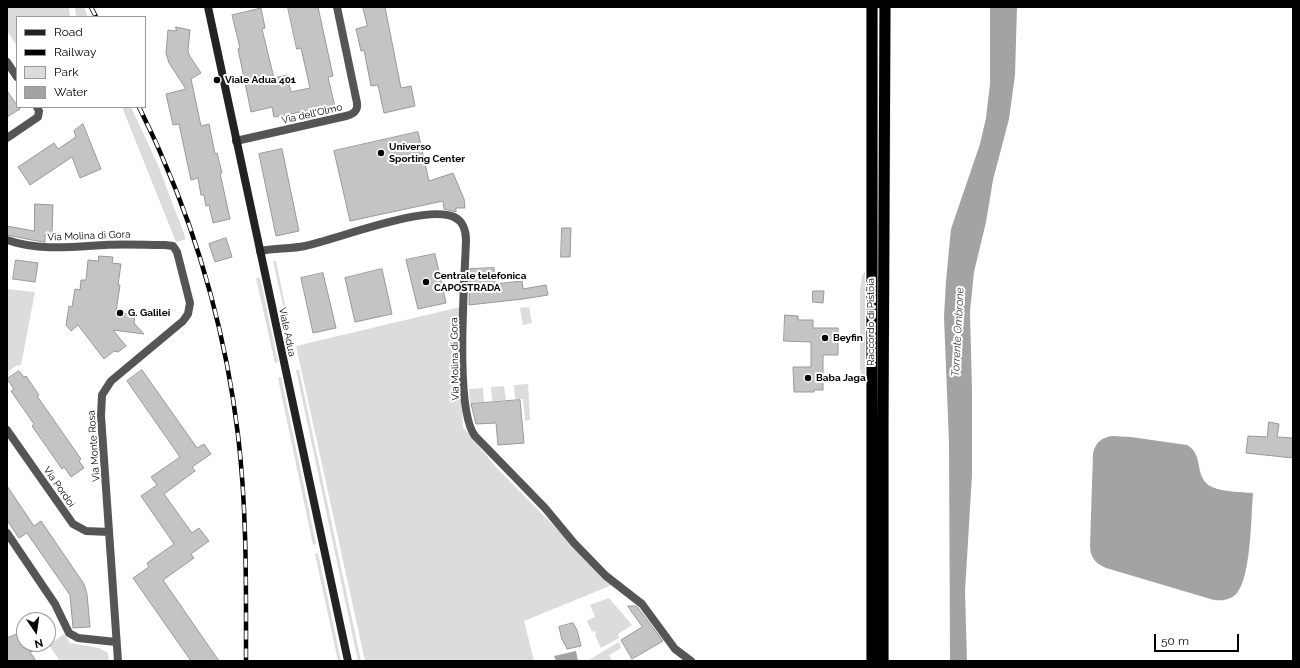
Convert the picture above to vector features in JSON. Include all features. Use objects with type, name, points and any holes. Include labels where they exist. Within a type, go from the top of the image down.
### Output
[{"type":"highway","name":"Raccordo di Pistoia","points":[[872,7],[872,661]]},
{"type":"highway","name":"Raccordo di Pistoia","points":[[883,661],[885,7]]},
{"type":"main road","name":"Viale Adua","points":[[208,7],[348,661]]},
{"type":"street","name":"Via dell'Olmo","points":[[236,141],[346,116],[356,112],[357,103],[337,7]]},
{"type":"street","points":[[7,62],[16,76]]},
{"type":"street","points":[[7,138],[38,116],[39,111],[38,108]]},
{"type":"street","name":"Via Molina di Gora","points":[[260,251],[304,246],[373,227],[422,216],[448,215],[453,216],[460,221],[465,230],[466,240],[463,372],[466,410],[471,429],[475,436],[545,508],[574,543],[606,576],[642,604],[675,649],[691,661]]},
{"type":"street","name":"Via Molina di Gora","points":[[7,240],[46,248],[117,245],[173,246]]},
{"type":"street","name":"Via Monte Rosa","points":[[118,661],[101,416],[102,395],[113,378],[181,323],[188,314],[190,300],[177,252],[173,246]]},
{"type":"street","name":"Via Pordoi","points":[[7,430],[73,524],[86,531],[109,532]]},
{"type":"street","points":[[7,533],[55,604],[71,635],[78,638],[116,642]]},
{"type":"green space","points":[[7,7],[69,7],[70,16],[16,16],[16,44],[7,31]]},
{"type":"green space","points":[[75,7],[84,7],[88,16],[76,16]]},
{"type":"green space","points":[[122,108],[131,108],[158,165],[186,239],[176,242]]},
{"type":"green space","points":[[273,261],[276,261],[288,319],[286,319]]},
{"type":"green space","points":[[865,271],[865,384],[862,379],[860,369],[860,290],[862,276]]},
{"type":"green space","points":[[260,277],[278,362],[275,363],[256,278]]},
{"type":"green space","points":[[7,289],[35,292],[21,365],[17,365],[8,372],[9,374],[7,375]]},
{"type":"green space","points":[[460,307],[458,358],[463,427],[495,466],[612,585],[524,621],[534,661],[365,661],[296,346]]},
{"type":"green space","points":[[529,307],[532,323],[523,325],[520,308]]},
{"type":"green space","points":[[296,370],[299,370],[361,661],[358,661]]},
{"type":"green space","points":[[281,377],[316,544],[313,545],[278,378]]},
{"type":"green space","points":[[528,384],[530,420],[525,421],[523,399],[515,399],[514,385]]},
{"type":"green space","points":[[504,386],[506,400],[492,401],[491,387]]},
{"type":"green space","points":[[483,388],[484,402],[470,403],[469,389]]},
{"type":"green space","points":[[318,553],[341,661],[338,661],[315,554]]},
{"type":"green space","points":[[609,598],[632,625],[618,634],[619,638],[601,648],[595,635],[595,631],[592,632],[587,621],[595,617],[590,605]]},
{"type":"green space","points":[[64,634],[70,643],[99,648],[108,653],[109,661],[60,661],[54,652],[56,652],[56,640]]},
{"type":"green space","points":[[619,642],[621,648],[609,655],[612,661],[587,661]]},
{"type":"water","name":"Torrente Ombrone","points":[[990,7],[1017,7],[1015,75],[1009,119],[993,180],[986,222],[974,272],[970,311],[972,475],[965,591],[967,661],[950,661],[949,443],[944,317],[946,281],[951,229],[980,144],[986,118],[990,84]]},
{"type":"water","points":[[1112,436],[1131,437],[1187,445],[1196,455],[1200,472],[1206,483],[1212,487],[1222,490],[1253,493],[1248,560],[1242,585],[1235,595],[1226,600],[1214,600],[1106,568],[1094,560],[1091,554],[1090,546],[1093,453],[1100,441]]},
{"type":"water","points":[[576,651],[578,661],[556,661],[554,656]]},
{"type":"building","points":[[288,7],[318,7],[333,76],[328,77],[335,107],[307,113],[306,111],[274,117],[272,107],[251,112],[238,49],[240,48],[232,15],[261,8],[265,28],[262,29],[274,78],[287,75],[291,92],[310,88],[301,48],[297,49]]},
{"type":"building","points":[[363,7],[385,7],[401,88],[411,86],[415,106],[384,113],[378,85],[371,86],[364,50],[361,51],[356,29],[367,26]]},
{"type":"building","points":[[176,27],[190,30],[189,55],[201,73],[191,79],[201,126],[209,124],[215,154],[217,153],[222,173],[220,173],[230,219],[213,223],[209,205],[206,206],[204,195],[201,195],[198,178],[191,180],[179,124],[173,125],[166,94],[186,89],[169,63],[166,53],[168,30],[176,31]]},
{"type":"building","points":[[7,91],[16,104],[16,108],[20,109],[7,117]]},
{"type":"building","points":[[83,124],[101,169],[80,178],[72,157],[30,185],[18,167],[54,143],[58,149],[76,137],[74,131]]},
{"type":"building","points":[[418,132],[429,181],[453,173],[464,199],[465,208],[456,208],[456,212],[444,209],[443,201],[350,221],[334,151]]},
{"type":"building","points":[[282,149],[299,231],[276,236],[259,154]]},
{"type":"building","points":[[35,204],[53,205],[52,235],[45,235],[45,242],[7,235],[7,226],[34,231]]},
{"type":"building","points":[[562,228],[571,228],[570,257],[561,257]]},
{"type":"building","points":[[226,238],[232,257],[215,262],[209,244]]},
{"type":"building","name":"Centrale telefonica CAPOSTRADA","points":[[435,254],[446,303],[418,309],[406,260]]},
{"type":"building","points":[[99,256],[113,257],[112,263],[121,264],[116,312],[135,315],[134,323],[144,334],[113,330],[126,346],[118,352],[114,351],[104,359],[78,325],[71,331],[66,325],[69,306],[72,307],[75,289],[80,290],[81,280],[86,280],[88,260],[98,261]]},
{"type":"building","points":[[16,260],[38,263],[35,282],[13,279]]},
{"type":"building","points":[[494,268],[495,284],[522,281],[523,289],[546,285],[548,295],[469,305],[470,269]]},
{"type":"building","points":[[382,269],[392,314],[355,322],[345,278]]},
{"type":"building","points":[[323,273],[336,328],[313,333],[301,278]]},
{"type":"building","points":[[813,291],[824,291],[823,303],[813,302]]},
{"type":"building","points":[[785,315],[798,316],[798,320],[813,320],[813,328],[838,328],[838,355],[823,355],[823,390],[814,390],[814,392],[794,392],[793,367],[811,367],[811,342],[784,341]]},
{"type":"building","points":[[142,370],[197,448],[204,444],[211,454],[192,467],[195,471],[164,494],[192,533],[199,528],[209,541],[191,554],[194,558],[163,580],[219,661],[191,661],[133,578],[149,567],[147,563],[174,544],[141,496],[157,485],[151,477],[180,457],[127,381]]},
{"type":"building","points":[[19,371],[24,377],[26,376],[39,395],[37,396],[81,459],[79,461],[84,468],[71,477],[64,467],[62,469],[32,426],[34,424],[11,391],[14,389],[7,379]]},
{"type":"building","points":[[520,400],[524,443],[498,445],[496,423],[476,424],[471,404]]},
{"type":"building","points":[[1269,422],[1279,424],[1277,437],[1293,438],[1293,458],[1246,453],[1248,436],[1267,437]]},
{"type":"building","points":[[7,486],[34,526],[41,521],[84,584],[87,594],[90,627],[73,628],[70,595],[27,533],[19,538],[7,520]]},
{"type":"building","points":[[628,606],[636,606],[638,608],[663,641],[632,659],[621,640],[642,627]]},
{"type":"building","points":[[573,623],[577,630],[581,646],[567,649],[562,640],[559,627]]},
{"type":"building","points":[[16,635],[16,652],[30,652],[36,661],[7,661],[7,638]]},
{"type":"railway","points":[[91,7],[96,16]]},
{"type":"railway","points":[[139,108],[177,192],[201,260],[211,294],[227,365],[238,435],[243,491],[246,661]]},
{"type":"place","name":"Viale Adua 401","points":[[217,80]]},
{"type":"place","name":"Universo Sporting Center","points":[[381,153]]},
{"type":"place","name":"Centrale telefonica CAPOSTRADA","points":[[426,282]]},
{"type":"place","name":"G. Galilei","points":[[120,313]]},
{"type":"place","name":"Beyfin","points":[[825,338]]},
{"type":"place","name":"Baba Jaga","points":[[808,378]]}]
